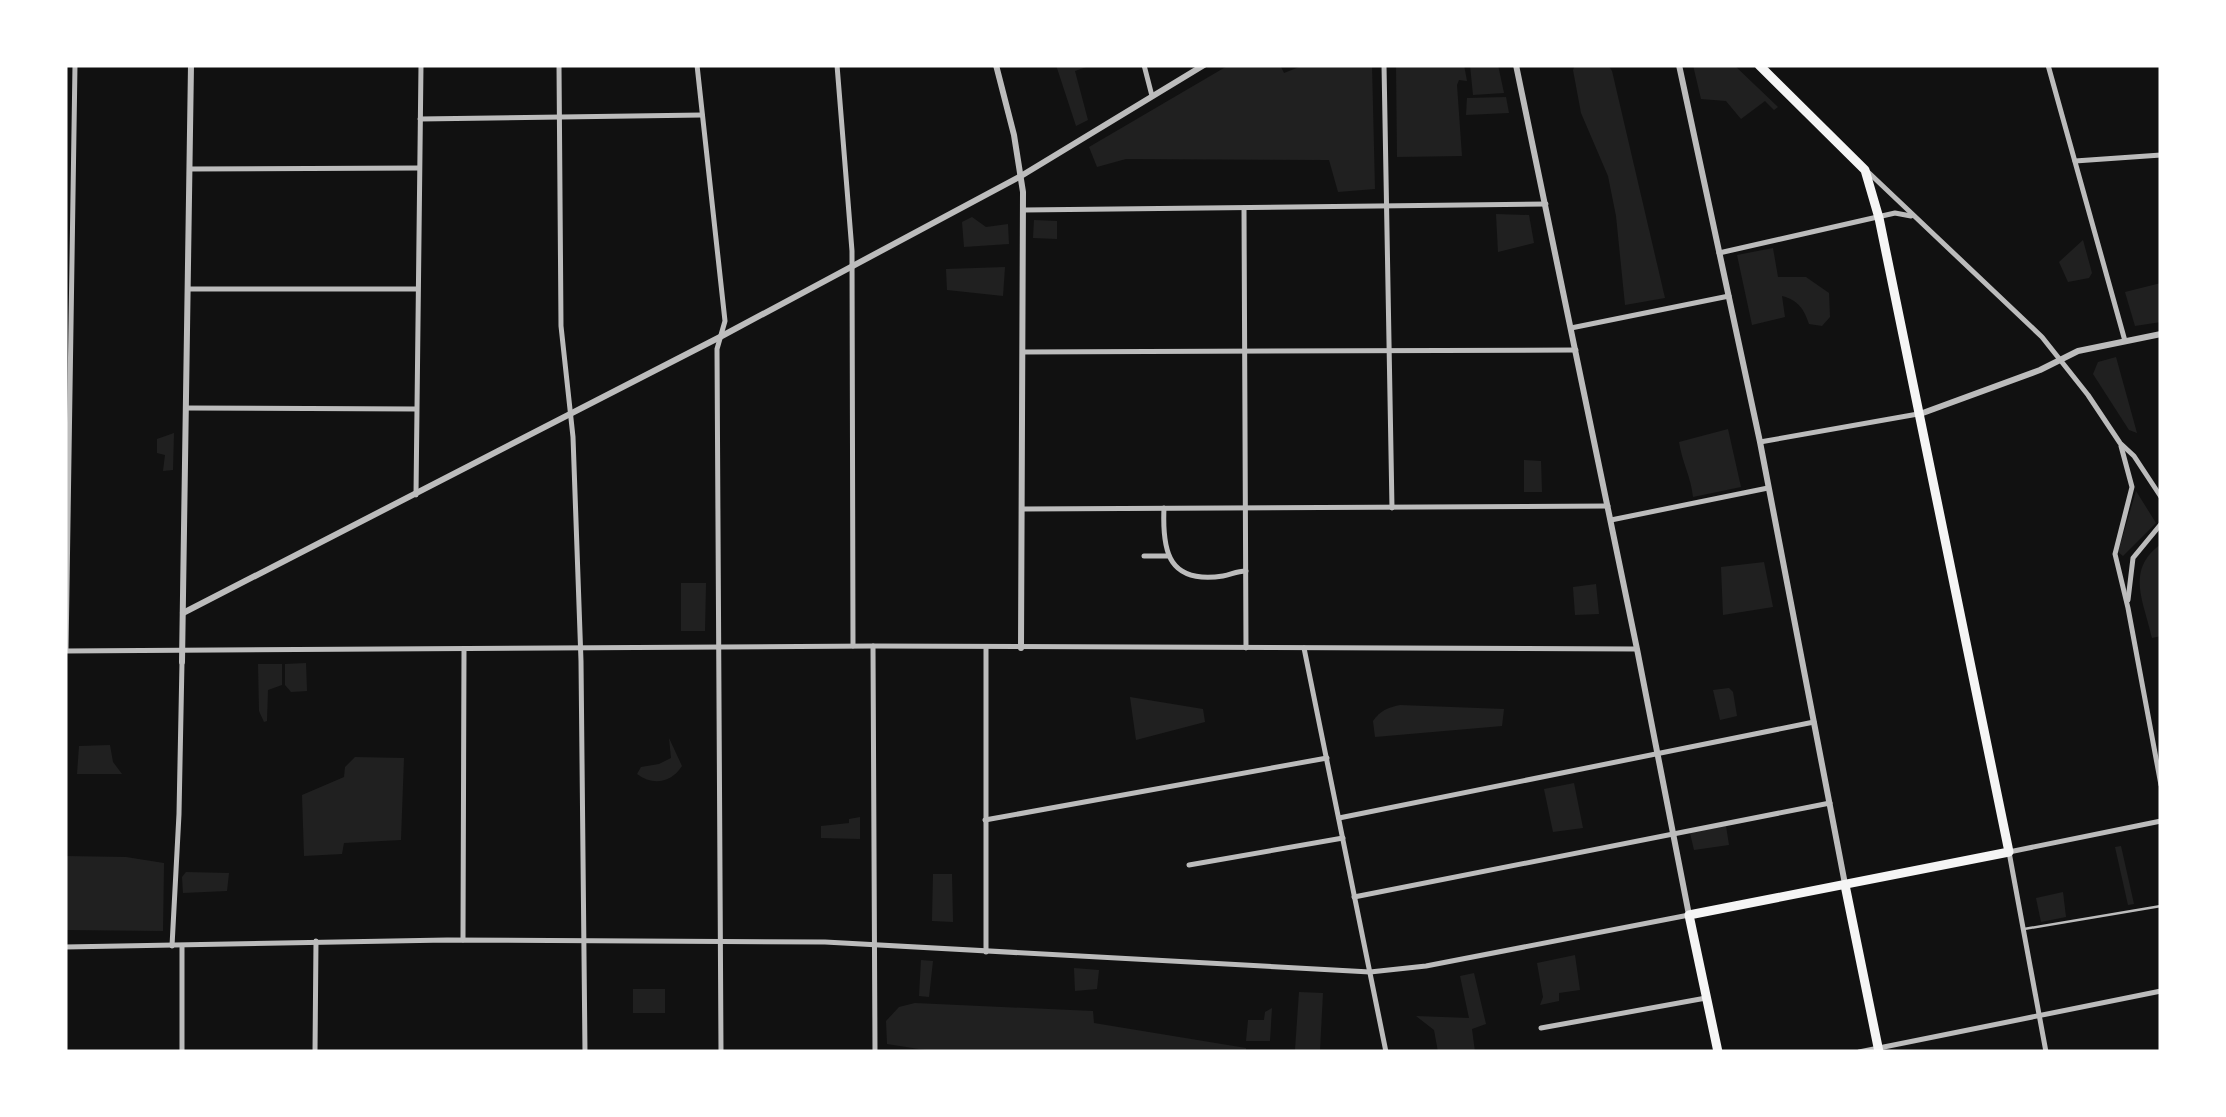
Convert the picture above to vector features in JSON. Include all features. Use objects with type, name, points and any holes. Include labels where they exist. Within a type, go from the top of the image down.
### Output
[{"type":"main road","points":[[1718,1052],[1689,915],[2009,852],[1866,170],[1759,65]]},
{"type":"main road","points":[[1845,885],[1879,1050]]},
{"type":"street","points":[[75,65],[65,651],[853,646],[1637,648]]},
{"type":"street","points":[[172,946],[182,662],[191,65]]},
{"type":"street","points":[[416,495],[421,65]]},
{"type":"street","points":[[558,65],[560,326],[571,415],[580,650],[585,1052]]},
{"type":"street","points":[[697,65],[725,320],[716,347],[721,1052]]},
{"type":"street","points":[[837,65],[853,266],[853,646]]},
{"type":"street","points":[[996,65],[1021,176],[1023,210],[1021,648]]},
{"type":"street","points":[[1144,65],[1152,96]]},
{"type":"street","points":[[183,612],[720,338],[1021,176],[1204,65]]},
{"type":"street","points":[[1384,65],[1392,508]]},
{"type":"street","points":[[65,947],[463,940],[722,942],[875,945],[1370,972],[1426,966],[1689,915],[1516,65]]},
{"type":"street","points":[[1679,65],[1760,442],[1845,885]]},
{"type":"street","points":[[2048,65],[2125,341]]},
{"type":"street","points":[[420,118],[702,116]]},
{"type":"street","points":[[2075,160],[2161,155]]},
{"type":"street","points":[[190,170],[419,168]]},
{"type":"street","points":[[1866,170],[2020,315],[2062,361],[2161,497]]},
{"type":"street","points":[[1023,210],[1546,204]]},
{"type":"street","points":[[1244,208],[1246,648]]},
{"type":"street","points":[[1720,253],[1895,213],[1917,219]]},
{"type":"street","points":[[188,289],[417,288]]},
{"type":"street","points":[[1571,328],[1729,296]]},
{"type":"street","points":[[1760,442],[1918,414],[1958,402],[2078,351],[2161,334]]},
{"type":"street","points":[[1023,352],[1576,350]]},
{"type":"street","points":[[186,408],[416,409]]},
{"type":"street","points":[[2120,443],[2132,487],[2115,554],[2161,785]]},
{"type":"street","points":[[1611,520],[1768,488]]},
{"type":"street","points":[[1022,509],[1608,506]]},
{"type":"street","points":[[1164,508],[1168,556],[1178,571],[1222,576],[1246,571]]},
{"type":"street","points":[[2128,608],[2133,558],[2161,524]]},
{"type":"street","points":[[1144,556],[1168,556]]},
{"type":"street","points":[[873,646],[875,1052]]},
{"type":"street","points":[[986,648],[986,952]]},
{"type":"street","points":[[1304,648],[1386,1052]]},
{"type":"street","points":[[463,940],[464,650]]},
{"type":"street","points":[[1339,818],[1814,722]]},
{"type":"street","points":[[985,819],[1327,758]]},
{"type":"street","points":[[1354,897],[1830,803]]},
{"type":"street","points":[[2046,1052],[2009,852],[2161,821]]},
{"type":"street","points":[[1189,865],[1343,838]]},
{"type":"street","points":[[315,1052],[316,942]]},
{"type":"street","points":[[182,946],[182,1052]]},
{"type":"street","points":[[1859,1052],[2161,991]]},
{"type":"street","points":[[1541,1028],[1706,998]]},
{"type":"lane","points":[[2023,930],[2161,906]]},
{"type":"shaded area","points":[[1056,65],[1092,65],[1075,71],[1088,120],[1076,126]]},
{"type":"shaded area","points":[[1229,65],[1280,65],[1284,73],[1304,65],[1372,65],[1375,189],[1338,192],[1329,160],[1126,159],[1097,167],[1089,147]]},
{"type":"shaded area","points":[[1396,65],[1464,65],[1467,81],[1459,80],[1457,85],[1462,156],[1397,157]]},
{"type":"shaded area","points":[[1470,65],[1498,65],[1504,93],[1473,95]]},
{"type":"shaded area","points":[[1575,65],[1608,65],[1612,71],[1665,298],[1625,305],[1608,176],[1581,113]]},
{"type":"shaded area","points":[[1693,65],[1734,65],[1778,107],[1774,110],[1765,101],[1741,119],[1726,101],[1701,99]]},
{"type":"shaded area","points":[[1506,97],[1509,113],[1466,115],[1467,98]]},
{"type":"shaded area","points":[[1496,214],[1529,215],[1534,243],[1498,252]]},
{"type":"shaded area","points":[[972,217],[986,227],[1008,224],[1009,244],[964,247],[962,222]]},
{"type":"shaded area","points":[[1034,220],[1057,221],[1057,239],[1033,238]]},
{"type":"shaded area","points":[[2083,240],[2092,273],[2089,278],[2068,282],[2059,262]]},
{"type":"shaded area","points":[[1773,248],[1778,277],[1806,277],[1829,293],[1830,317],[1822,326],[1809,324],[1800,306],[1782,296],[1785,317],[1752,325],[1737,255]]},
{"type":"shaded area","points":[[1005,267],[1003,296],[947,290],[946,269]]},
{"type":"shaded area","points":[[2161,283],[2161,322],[2135,326],[2125,292]]},
{"type":"shaded area","points":[[2116,357],[2137,433],[2129,430],[2093,374],[2098,362]]},
{"type":"shaded area","points":[[1728,429],[1741,487],[1693,497],[1679,442]]},
{"type":"shaded area","points":[[174,433],[173,470],[163,471],[165,455],[157,453],[157,439]]},
{"type":"shaded area","points":[[1524,460],[1541,461],[1542,492],[1524,492]]},
{"type":"shaded area","points":[[2136,491],[2156,523],[2123,556],[2118,552]]},
{"type":"shaded area","points":[[2161,544],[2161,636],[2152,638],[2140,575],[2143,564]]},
{"type":"shaded area","points":[[1764,562],[1773,607],[1723,615],[1721,567]]},
{"type":"shaded area","points":[[681,583],[706,583],[705,631],[681,631]]},
{"type":"shaded area","points":[[1596,584],[1599,614],[1575,615],[1573,587]]},
{"type":"shaded area","points":[[306,663],[307,691],[291,692],[285,685],[285,664]]},
{"type":"shaded area","points":[[258,664],[282,664],[282,685],[268,690],[264,722],[259,711]]},
{"type":"shaded area","points":[[1729,688],[1737,716],[1720,720],[1713,690]]},
{"type":"shaded area","points":[[1130,697],[1203,709],[1205,722],[1136,740]]},
{"type":"shaded area","points":[[1400,705],[1504,709],[1502,726],[1375,737],[1373,721],[1385,710]]},
{"type":"shaded area","points":[[669,738],[682,766],[678,772],[655,781],[637,774],[641,767],[671,758]]},
{"type":"shaded area","points":[[110,745],[113,762],[122,774],[77,774],[79,746]]},
{"type":"shaded area","points":[[355,757],[404,758],[401,840],[344,843],[342,854],[304,856],[302,795],[344,777],[345,767]]},
{"type":"shaded area","points":[[1574,783],[1583,828],[1553,832],[1544,789]]},
{"type":"shaded area","points":[[860,817],[860,839],[821,838],[821,826],[849,823],[849,819]]},
{"type":"shaded area","points":[[1726,826],[1729,845],[1694,850],[1690,833]]},
{"type":"shaded area","points":[[2121,846],[2134,904],[2128,905],[2115,847]]},
{"type":"shaded area","points":[[65,856],[126,857],[164,863],[163,931],[65,930]]},
{"type":"shaded area","points":[[186,872],[229,873],[227,891],[183,893],[182,877]]},
{"type":"shaded area","points":[[933,874],[952,874],[953,922],[932,921]]},
{"type":"shaded area","points":[[2063,892],[2066,917],[2041,922],[2036,898]]},
{"type":"shaded area","points":[[1575,955],[1580,990],[1559,993],[1559,1001],[1540,1005],[1543,997],[1537,963]]},
{"type":"shaded area","points":[[921,960],[933,961],[929,997],[919,996]]},
{"type":"shaded area","points":[[1074,968],[1099,970],[1097,989],[1075,991]]},
{"type":"shaded area","points":[[1474,973],[1486,1024],[1472,1029],[1475,1052],[1438,1052],[1434,1030],[1416,1016],[1469,1018],[1460,976]]},
{"type":"shaded area","points":[[633,989],[665,989],[665,1013],[633,1013]]},
{"type":"shaded area","points":[[1299,992],[1323,993],[1320,1050],[1295,1050]]},
{"type":"shaded area","points":[[915,1003],[1093,1011],[1094,1023],[1246,1048],[1246,1052],[938,1052],[887,1044],[886,1021],[899,1007]]},
{"type":"shaded area","points":[[1272,1008],[1270,1041],[1246,1041],[1248,1020],[1264,1020],[1265,1012]]}]
